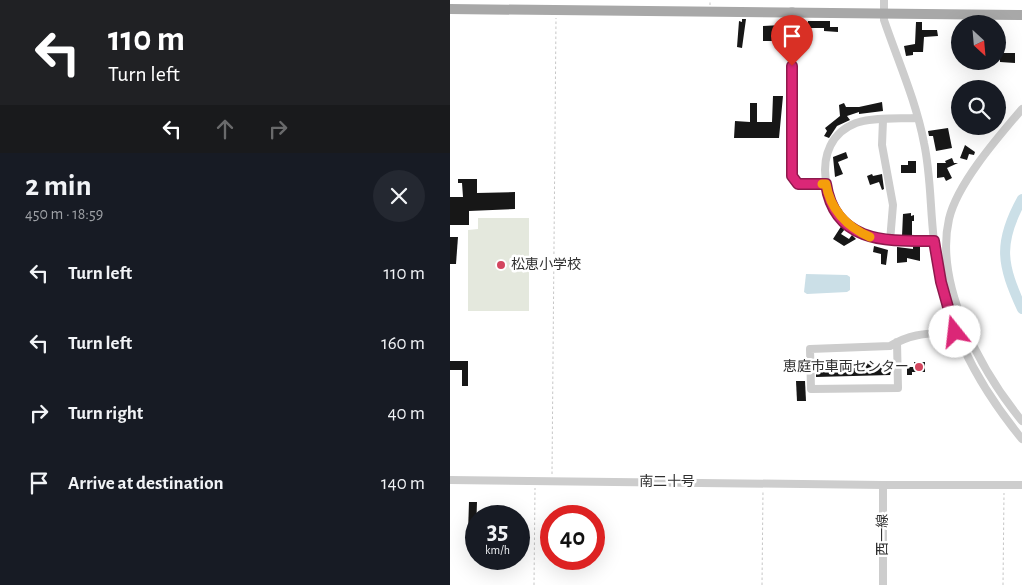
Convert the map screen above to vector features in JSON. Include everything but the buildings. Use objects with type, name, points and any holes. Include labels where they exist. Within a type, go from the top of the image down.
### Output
[{"type":"main road","points":[[450,9],[792,11],[1022,15]]},
{"type":"street","points":[[884,0],[884,20],[917,118],[927,159],[934,241],[941,282],[955,332],[967,358],[994,403],[1022,439]]},
{"type":"street","points":[[792,11],[792,176],[798,184],[826,184]]},
{"type":"street","points":[[945,249],[949,218],[966,182],[1022,109]]},
{"type":"street","points":[[917,118],[856,124],[839,135],[828,156],[826,184],[830,200],[843,220],[862,234],[890,241],[934,241]]},
{"type":"street","points":[[882,120],[882,145],[893,205],[890,241]]},
{"type":"street","points":[[933,220],[945,249],[949,279],[978,358],[1002,397],[1022,421]]},
{"type":"street","points":[[897,342],[898,388],[811,389],[810,349],[890,346],[897,342],[910,335],[955,332]]},
{"type":"street","points":[[994,403],[1002,397]]},
{"type":"street","name":"南二十号","points":[[450,480],[883,486],[1022,485]]},
{"type":"street","name":"西一線","points":[[883,486],[883,585]]},
{"type":"path","points":[[552,482],[556,10]]},
{"type":"path","points":[[534,585],[535,482]]},
{"type":"path","points":[[762,585],[763,483]]},
{"type":"path","points":[[1003,585],[1004,484]]},
{"type":"shaded area","points":[[478,218],[529,218],[529,311],[468,311],[468,230],[478,229]]},
{"type":"shaded area","points":[[806,274],[847,275],[850,277],[850,290],[847,292],[807,294],[804,292]]},
{"type":"waterway","points":[[1022,199],[1009,229],[1005,254],[1010,280],[1022,309]]},
{"type":"slow traffic","points":[[822,184],[826,184],[830,200],[843,220],[854,229],[870,237]]},
{"type":"place","name":"松恵小学校","points":[[501,265]]},
{"type":"place","name":"恵庭市車両センター","points":[[919,367]]},
{"type":"route","points":[[792,66],[792,176],[794,181],[798,184],[826,184],[830,200],[843,220],[862,234],[890,241],[934,241],[941,282],[955,332]]}]
